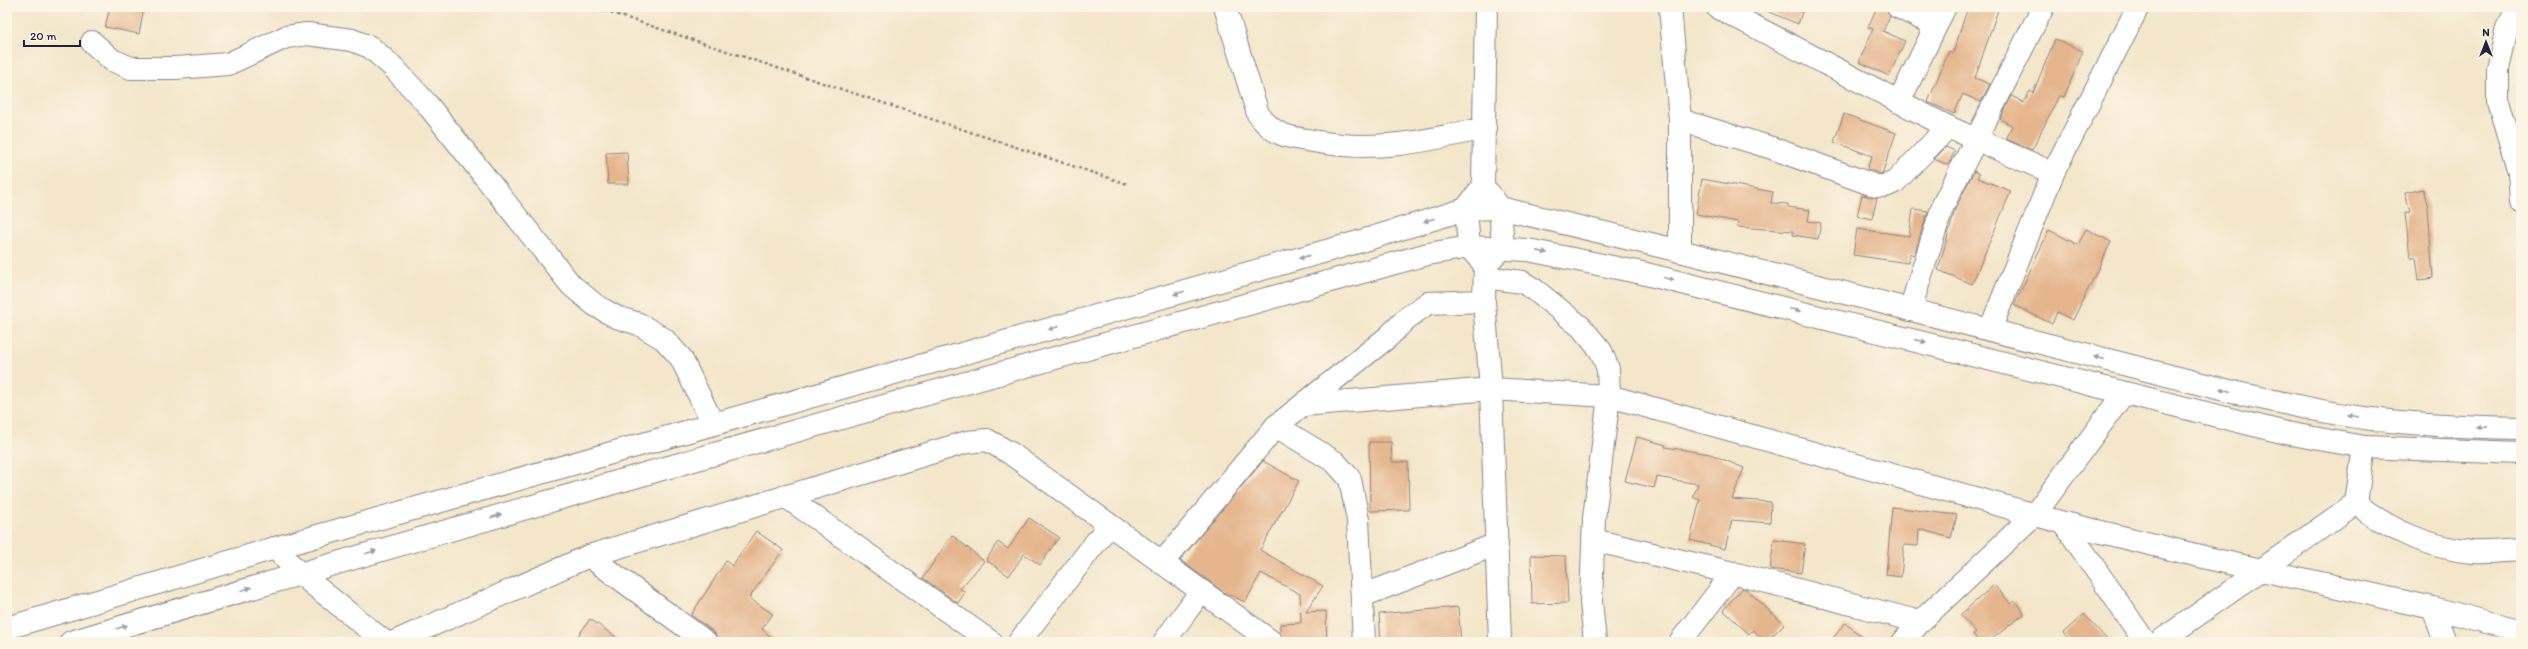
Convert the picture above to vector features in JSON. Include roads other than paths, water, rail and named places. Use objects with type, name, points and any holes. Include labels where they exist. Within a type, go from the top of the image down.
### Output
[{"type":"street","points":[[1226,7],[1258,114],[1266,124],[1278,134],[1343,147],[1379,147],[1423,142],[1486,128]]},
{"type":"street","points":[[1486,7],[1486,128],[1483,186],[1466,209],[1469,247],[1485,271],[1522,282],[1535,290],[1581,327],[1601,351],[1608,369],[1609,396],[1593,540],[1591,602],[1595,642]]},
{"type":"street","points":[[1670,7],[1680,120],[1680,251]]},
{"type":"street","points":[[1898,7],[1936,26]]},
{"type":"street","points":[[1899,102],[1945,7]]},
{"type":"street","points":[[1910,310],[1943,205],[2043,7]]},
{"type":"street","points":[[1990,330],[2053,173],[2138,7]]},
{"type":"street","points":[[2519,7],[2507,28],[2498,69],[2498,101],[2519,172],[2521,201]]},
{"type":"street","points":[[1729,10],[1948,127],[2053,173]]},
{"type":"street","points":[[92,42],[112,60],[131,68],[176,68],[228,64],[286,37],[307,34],[352,40],[370,47],[393,67],[427,104],[571,285],[595,305],[616,318],[639,324],[668,343],[682,358],[713,424]]},
{"type":"street","points":[[1680,120],[1772,148],[1876,186],[1885,186],[1895,182],[1948,127]]},
{"type":"street","points":[[1483,186],[1500,208],[1503,247],[1485,271],[1484,301],[1491,389],[1500,642]]},
{"type":"street","points":[[7,628],[275,548],[1358,242],[1466,209],[1500,208],[1680,251],[2237,393],[2294,405],[2371,419],[2454,426],[2521,428]]},
{"type":"street","points":[[71,642],[299,573],[763,439],[1365,271],[1428,254],[1469,247],[1503,247],[1528,250],[1642,273],[2286,433],[2364,446],[2424,451],[2521,453]]},
{"type":"street","points":[[1162,563],[1276,426],[1428,303],[1484,301]]},
{"type":"street","points":[[1303,405],[1491,389],[1609,396],[2064,522],[2260,571],[2433,608],[2521,631]]},
{"type":"street","points":[[1903,642],[1920,622],[2035,514],[2124,392]]},
{"type":"street","points":[[1276,426],[1335,462],[1350,479],[1358,520],[1364,642]]},
{"type":"street","points":[[394,642],[589,556],[967,442],[986,440],[1010,453],[1272,642]]},
{"type":"street","points":[[2159,642],[2356,503],[2364,446]]},
{"type":"street","points":[[785,496],[992,642]]},
{"type":"street","points":[[2356,503],[2384,525],[2422,540],[2472,552],[2521,550]]},
{"type":"street","points":[[2064,522],[2145,642]]},
{"type":"street","points":[[1019,642],[1109,525]]},
{"type":"street","points":[[1593,540],[1733,573],[1920,622]]},
{"type":"street","points":[[1362,596],[1497,544]]},
{"type":"street","points":[[275,548],[299,573],[385,642]]},
{"type":"street","points":[[589,556],[706,642]]},
{"type":"street","points":[[1680,642],[1733,573]]},
{"type":"street","points":[[1164,642],[1201,591]]},
{"type":"street","points":[[2433,608],[2445,642]]}]
